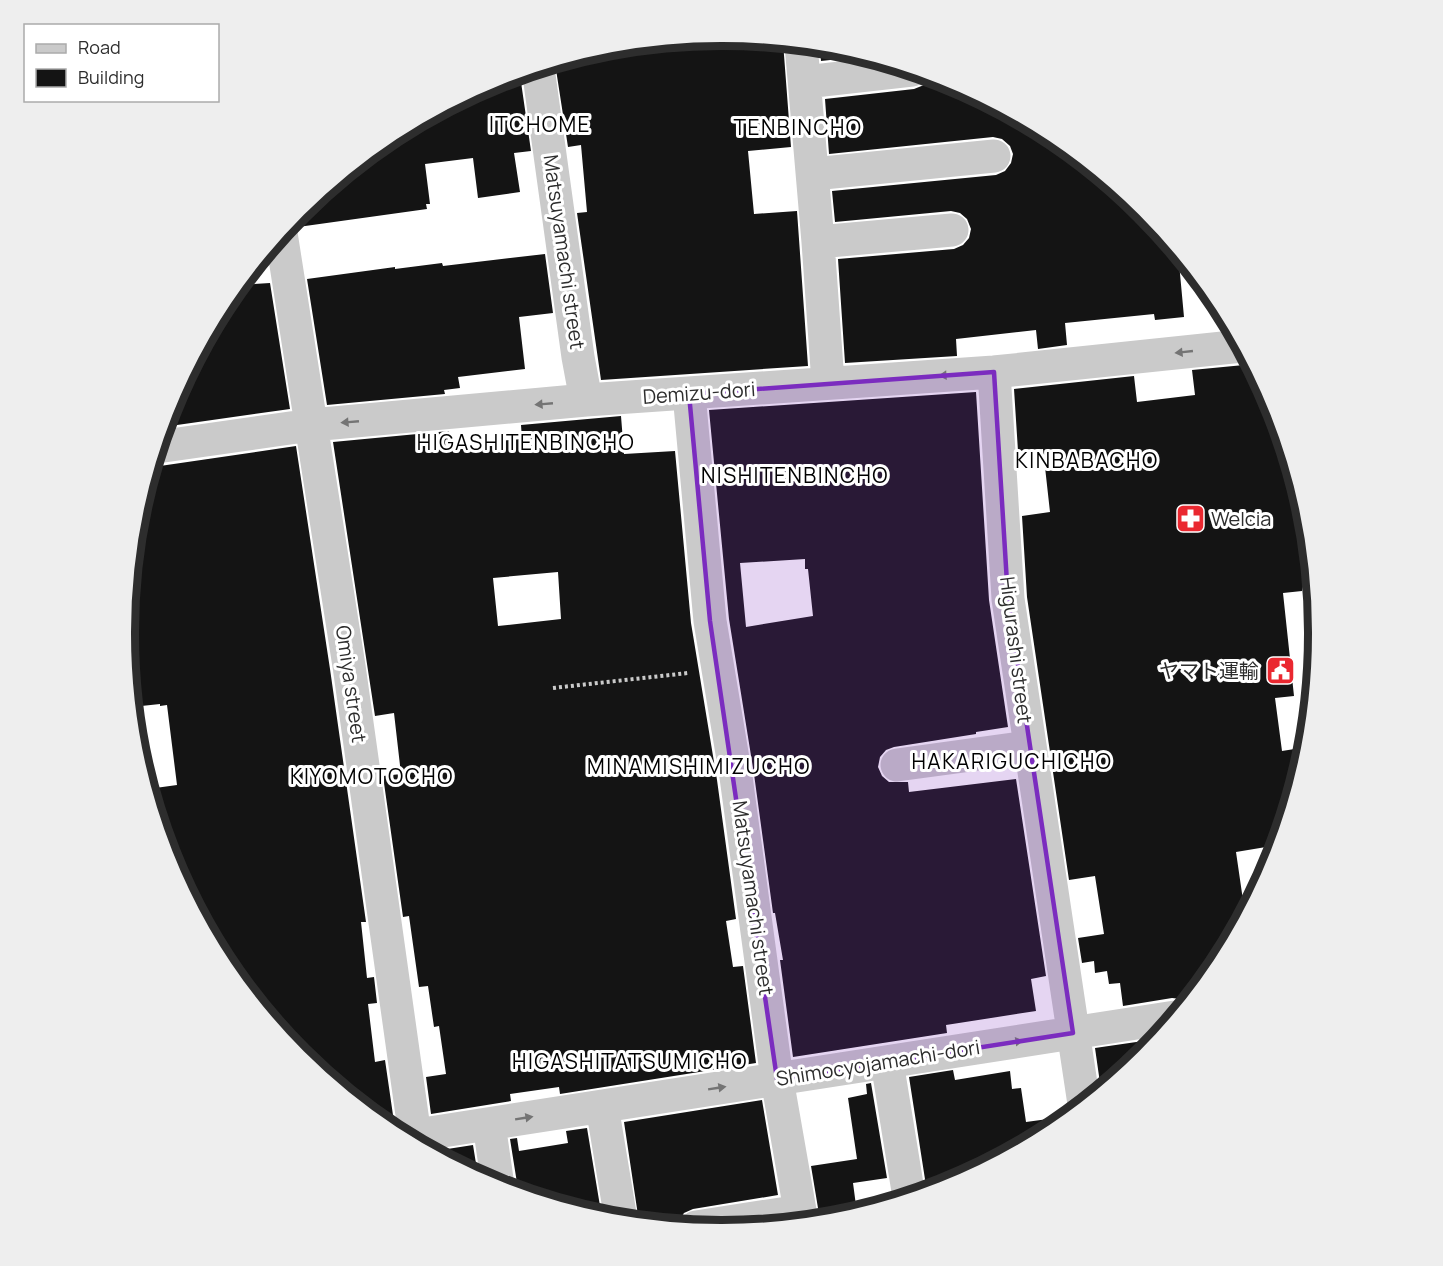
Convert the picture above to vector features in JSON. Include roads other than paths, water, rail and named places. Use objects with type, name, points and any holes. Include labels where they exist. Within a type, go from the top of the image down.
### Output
[{"type":"street","points":[[802,53],[828,383]]},
{"type":"street","points":[[805,82],[892,72]]},
{"type":"street","name":"Matsuyamachi street","points":[[538,76],[586,400]]},
{"type":"street","points":[[813,174],[994,156]]},
{"type":"street","points":[[818,242],[952,230]]},
{"type":"street","name":"Omiya street","points":[[283,244],[349,666],[409,1129]]},
{"type":"street","name":"Demizu-dori","points":[[165,446],[311,425],[586,400],[994,372],[1233,347]]},
{"type":"street","name":"Higurashi street","points":[[994,372],[1008,599],[1083,1095]]},
{"type":"street","name":"Matsuyamachi street","points":[[689,394],[710,621],[736,777],[777,1079],[801,1214]]},
{"type":"street","points":[[897,765],[1029,747]]},
{"type":"street","name":"Shimocyojamachi-dori","points":[[419,1135],[1163,1019]]},
{"type":"street","points":[[887,1062],[908,1189]]},
{"type":"street","points":[[602,1106],[619,1210]]},
{"type":"street","points":[[489,1124],[496,1175]]},
{"type":"place","name":"Welcia","points":[[1190,519]]},
{"type":"place","name":"ヤマト運輸","points":[[1280,671]]},
{"type":"district","name":"ITCHOME","points":[[540,125]]},
{"type":"district","name":"TENBINCHO","points":[[798,128]]},
{"type":"district","name":"HIGASHITENBINCHO","points":[[526,443]]},
{"type":"district","name":"KINBABACHO","points":[[1087,461]]},
{"type":"district","name":"NISHITENBINCHO","points":[[795,476]]},
{"type":"district","name":"HAKARIGUCHICHO","points":[[1012,762]]},
{"type":"district","name":"MINAMISHIMIZUCHO","points":[[699,767]]},
{"type":"district","name":"KIYOMOTOCHO","points":[[372,777]]},
{"type":"district","name":"HIGASHITATSUMICHO","points":[[630,1062]]}]
